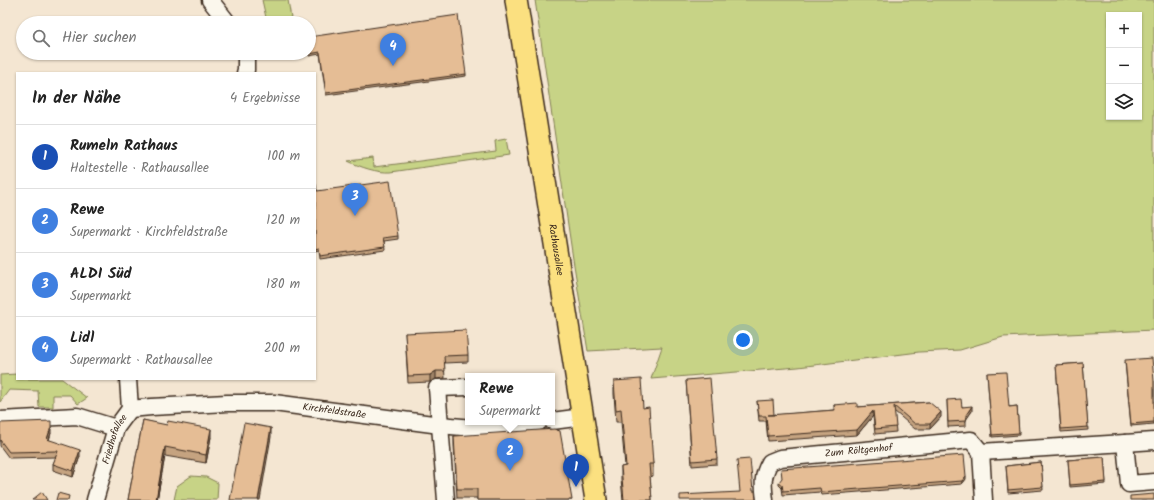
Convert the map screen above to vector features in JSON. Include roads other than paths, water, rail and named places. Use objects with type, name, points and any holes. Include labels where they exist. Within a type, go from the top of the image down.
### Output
[{"type":"main road","name":"Rathausallee","points":[[516,0],[596,500]]},
{"type":"street","points":[[210,0],[223,16]]},
{"type":"street","points":[[245,72],[246,60]]},
{"type":"street","name":"Friedhofallee","points":[[95,500],[116,428],[130,409],[128,380]]},
{"type":"street","points":[[446,500],[438,388],[465,386]]},
{"type":"street","name":"Kirchfeldstraße","points":[[130,409],[227,403],[274,403],[440,425],[473,428],[506,425]]},
{"type":"street","points":[[0,420],[77,416],[116,428]]},
{"type":"street","points":[[555,421],[583,417]]},
{"type":"street","name":"Zum Röltgenhof","points":[[765,500],[763,480],[765,470],[770,462],[780,458],[971,440],[982,452]]},
{"type":"street","points":[[984,500],[982,452],[1154,441]]},
{"type":"street","points":[[1126,443],[1129,484],[1154,482]]},
{"type":"place","name":"Lidl","points":[[393,66]]},
{"type":"place","name":"ALDI Süd","points":[[355,216]]},
{"type":"place","name":"Rewe","points":[[510,471]]},
{"type":"place","name":"Rumeln Rathaus","points":[[576,487]]}]
